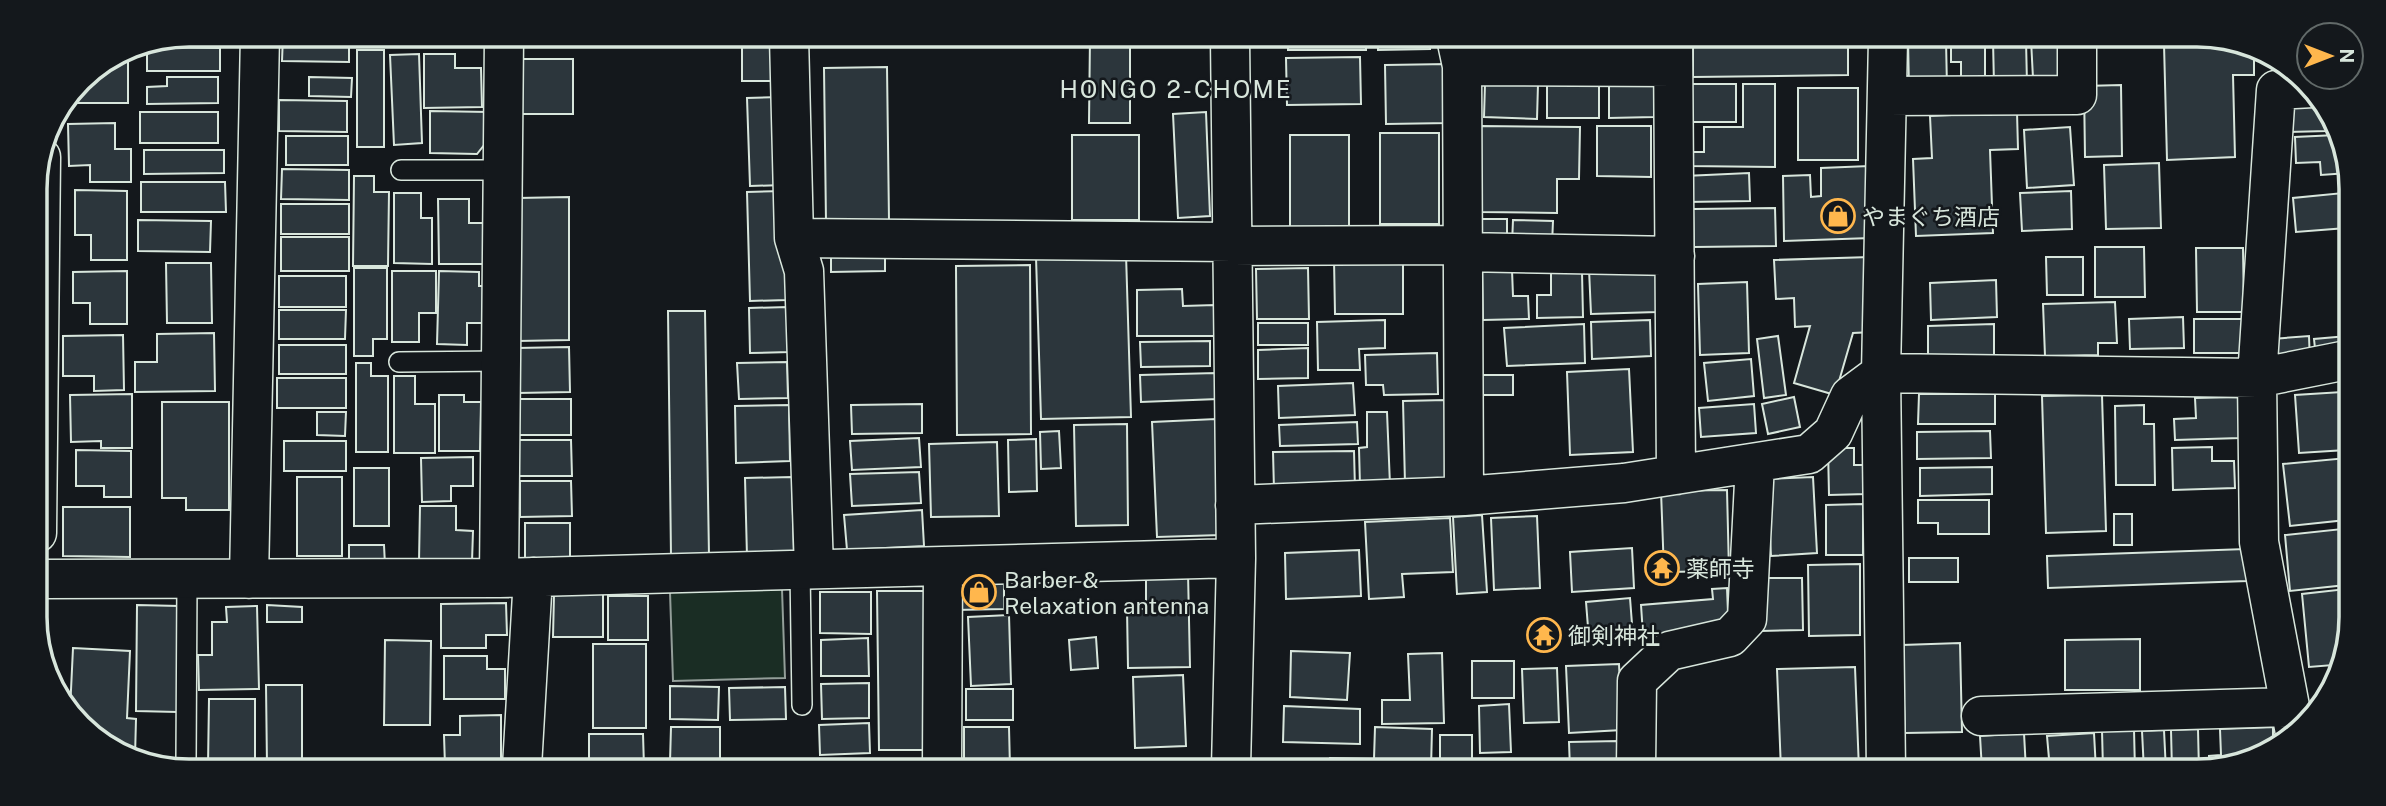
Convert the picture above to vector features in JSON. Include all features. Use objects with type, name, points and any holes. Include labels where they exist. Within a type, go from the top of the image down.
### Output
[{"type":"street","points":[[249,579],[260,47]]},
{"type":"street","points":[[504,47],[501,361],[516,578],[522,759]]},
{"type":"street","points":[[789,47],[794,238],[804,271],[807,570]]},
{"type":"street","points":[[1230,47],[1236,505],[1231,758]]},
{"type":"street","points":[[1886,758],[1881,373],[1888,47]]},
{"type":"street","points":[[1887,96],[2077,95],[2077,47]]},
{"type":"street","points":[[1465,496],[1459,52],[1673,53],[1676,475]]},
{"type":"street","points":[[1981,716],[2299,707],[2259,542],[2257,378],[2289,82]]},
{"type":"street","points":[[794,238],[1232,244],[1675,256]]},
{"type":"street","points":[[1236,505],[1465,496],[1624,483],[1809,454],[1833,433],[1850,396],[1881,373],[2257,378],[2339,362]]},
{"type":"street","points":[[1636,758],[1637,681],[1669,651],[1730,637],[1747,620],[1755,463]]},
{"type":"street","points":[[47,579],[516,578],[1236,558]]},
{"type":"street","points":[[942,759],[943,566]]},
{"type":"lane","points":[[401,170],[503,170]]},
{"type":"lane","points":[[399,362],[501,361]]},
{"type":"lane","points":[[802,705],[807,570]]},
{"type":"lane","points":[[186,759],[187,579]]},
{"type":"green space","points":[[782,589],[785,678],[673,681],[670,592]]},
{"type":"building","points":[[283,47],[349,47],[349,62],[282,61]]},
{"type":"building","points":[[742,47],[775,47],[776,81],[742,81]]},
{"type":"building","points":[[1090,47],[1130,47],[1130,123],[1089,123]]},
{"type":"building","points":[[1288,47],[1366,47],[1366,50],[1288,50]]},
{"type":"building","points":[[1378,47],[1430,49],[1378,50]]},
{"type":"building","points":[[1485,47],[1543,47],[1543,51],[1485,51]]},
{"type":"building","points":[[1693,47],[1848,47],[1848,75],[1693,77]]},
{"type":"building","points":[[1908,47],[1946,47],[1947,88],[1909,88]]},
{"type":"building","points":[[1951,47],[1985,47],[1985,87],[1961,87],[1961,62],[1951,62]]},
{"type":"building","points":[[1993,47],[2026,47],[2027,84],[1994,85]]},
{"type":"building","points":[[2031,47],[2063,47],[2065,76],[2033,78]]},
{"type":"building","points":[[2164,47],[2215,48],[2254,59],[2254,75],[2233,75],[2235,157],[2167,160]]},
{"type":"building","points":[[171,48],[220,48],[220,71],[147,71],[147,54]]},
{"type":"building","points":[[357,50],[384,50],[384,147],[357,147]]},
{"type":"building","points":[[419,54],[422,143],[394,145],[390,55]]},
{"type":"building","points":[[424,54],[455,54],[455,68],[481,68],[482,107],[424,108]]},
{"type":"building","points":[[1360,57],[1361,104],[1287,105],[1286,58]]},
{"type":"building","points":[[518,59],[573,59],[573,114],[518,114]]},
{"type":"building","points":[[128,61],[128,103],[77,103],[103,77]]},
{"type":"building","points":[[1448,64],[1449,123],[1386,124],[1385,65]]},
{"type":"building","points":[[887,67],[889,221],[826,222],[824,68]]},
{"type":"building","points":[[167,77],[218,77],[218,103],[147,104],[147,87],[167,86]]},
{"type":"building","points":[[309,77],[352,78],[351,97],[309,96]]},
{"type":"building","points":[[1547,81],[1599,81],[1599,118],[1547,118]]},
{"type":"building","points":[[1485,83],[1538,84],[1537,119],[1484,117]]},
{"type":"building","points":[[1654,84],[1654,117],[1609,118],[1609,85]]},
{"type":"building","points":[[1691,84],[1736,84],[1736,122],[1692,122]]},
{"type":"building","points":[[1743,84],[1775,84],[1775,167],[1688,166],[1688,152],[1704,152],[1704,127],[1743,127]]},
{"type":"building","points":[[2121,85],[2122,156],[2085,157],[2084,86]]},
{"type":"building","points":[[1798,88],[1858,88],[1858,160],[1798,160]]},
{"type":"building","points":[[780,97],[783,185],[750,186],[747,98]]},
{"type":"building","points":[[279,100],[347,101],[347,132],[279,131]]},
{"type":"building","points":[[2308,102],[2326,131],[2288,132],[2287,103]]},
{"type":"building","points":[[430,111],[489,112],[488,140],[477,154],[430,153]]},
{"type":"building","points":[[140,112],[218,112],[218,143],[140,143]]},
{"type":"building","points":[[1206,112],[1210,216],[1178,218],[1173,114]]},
{"type":"building","points":[[2017,112],[2018,149],[1990,150],[1993,233],[1916,236],[1913,159],[1932,158],[1930,116]]},
{"type":"building","points":[[115,123],[115,149],[131,149],[131,182],[90,182],[90,165],[69,166],[68,124]]},
{"type":"building","points":[[1481,126],[1580,127],[1579,179],[1557,179],[1557,213],[1480,212]]},
{"type":"building","points":[[1597,126],[1651,126],[1651,177],[1597,176]]},
{"type":"building","points":[[2070,127],[2074,185],[2027,188],[2024,130]]},
{"type":"building","points":[[1380,133],[1439,133],[1439,224],[1380,224]]},
{"type":"building","points":[[1072,135],[1139,135],[1139,220],[1072,220]]},
{"type":"building","points":[[1290,135],[1349,135],[1349,232],[1290,232]]},
{"type":"building","points":[[2327,135],[2338,174],[2321,175],[2320,162],[2296,163],[2295,137]]},
{"type":"building","points":[[286,136],[348,136],[348,165],[286,165]]},
{"type":"building","points":[[144,150],[224,150],[224,173],[144,174]]},
{"type":"building","points":[[2159,163],[2161,228],[2106,229],[2104,165]]},
{"type":"building","points":[[1869,166],[1871,238],[1784,241],[1783,176],[1810,175],[1811,197],[1821,196],[1821,168]]},
{"type":"building","points":[[282,169],[349,170],[349,200],[281,199]]},
{"type":"building","points":[[1749,173],[1750,201],[1686,202],[1685,176]]},
{"type":"building","points":[[354,176],[374,176],[374,192],[389,192],[388,266],[353,266]]},
{"type":"building","points":[[141,182],[225,182],[226,212],[141,212]]},
{"type":"building","points":[[75,190],[127,191],[127,260],[91,260],[91,235],[75,235]]},
{"type":"building","points":[[783,191],[787,300],[750,301],[747,192]]},
{"type":"building","points":[[2071,191],[2072,229],[2022,231],[2020,193]]},
{"type":"building","points":[[394,193],[421,193],[421,218],[432,218],[432,264],[394,263]]},
{"type":"building","points":[[2339,193],[2339,229],[2296,232],[2293,198]]},
{"type":"building","points":[[569,197],[569,340],[518,341],[518,198]]},
{"type":"building","points":[[438,199],[469,199],[469,223],[484,223],[484,264],[439,264]]},
{"type":"building","points":[[281,204],[349,204],[349,234],[281,234]]},
{"type":"building","points":[[1775,208],[1776,246],[1694,247],[1693,209]]},
{"type":"building","points":[[1472,219],[1507,219],[1507,243],[1472,243]]},
{"type":"building","points":[[138,220],[211,221],[210,252],[138,251]]},
{"type":"building","points":[[1513,220],[1553,221],[1552,245],[1512,244]]},
{"type":"building","points":[[281,237],[349,237],[349,271],[281,271]]},
{"type":"building","points":[[2095,247],[2144,247],[2145,297],[2095,297]]},
{"type":"building","points":[[2196,248],[2243,248],[2244,312],[2197,312]]},
{"type":"building","points":[[1126,254],[1131,417],[1041,419],[1036,257]]},
{"type":"building","points":[[885,256],[885,271],[831,272],[831,257]]},
{"type":"building","points":[[1870,257],[1873,332],[1853,333],[1835,395],[1794,383],[1810,326],[1795,327],[1794,298],[1776,299],[1774,260]]},
{"type":"building","points":[[2046,257],[2083,257],[2083,295],[2047,295]]},
{"type":"building","points":[[1403,258],[1403,314],[1335,314],[1334,259]]},
{"type":"building","points":[[166,263],[211,263],[212,323],[167,323]]},
{"type":"building","points":[[1030,265],[1031,434],[957,435],[956,266]]},
{"type":"building","points":[[1656,267],[1657,312],[1591,314],[1589,269]]},
{"type":"building","points":[[354,268],[387,268],[387,339],[373,339],[373,356],[354,356]]},
{"type":"building","points":[[1308,268],[1309,319],[1257,319],[1256,269]]},
{"type":"building","points":[[1482,270],[1512,270],[1513,296],[1528,296],[1529,319],[1483,320]]},
{"type":"building","points":[[127,271],[127,324],[90,324],[90,303],[73,303],[73,272]]},
{"type":"building","points":[[392,271],[436,271],[436,313],[419,313],[419,342],[392,342]]},
{"type":"building","points":[[439,271],[479,272],[479,286],[486,286],[484,323],[467,323],[467,345],[437,344]]},
{"type":"building","points":[[1582,272],[1583,317],[1537,318],[1537,295],[1551,295],[1551,273]]},
{"type":"building","points":[[279,276],[346,276],[346,307],[279,307]]},
{"type":"building","points":[[1996,280],[1997,317],[1931,320],[1930,283]]},
{"type":"building","points":[[1747,282],[1749,353],[1700,355],[1698,284]]},
{"type":"building","points":[[1182,289],[1183,306],[1215,305],[1215,336],[1137,336],[1137,290]]},
{"type":"building","points":[[2115,302],[2117,343],[2098,343],[2098,355],[2045,356],[2043,304]]},
{"type":"building","points":[[788,307],[790,352],[750,353],[749,308]]},
{"type":"building","points":[[279,310],[346,310],[345,339],[279,339]]},
{"type":"building","points":[[668,311],[705,311],[709,556],[671,557]]},
{"type":"building","points":[[2183,317],[2184,348],[2130,349],[2129,319]]},
{"type":"building","points":[[2194,319],[2243,319],[2243,353],[2194,353]]},
{"type":"building","points":[[1385,320],[1385,348],[1359,349],[1360,370],[1318,370],[1317,322]]},
{"type":"building","points":[[1650,320],[1651,356],[1592,359],[1591,322]]},
{"type":"building","points":[[1258,323],[1308,323],[1308,345],[1258,345]]},
{"type":"building","points":[[1584,324],[1585,363],[1507,366],[1504,328]]},
{"type":"building","points":[[1994,324],[1994,358],[1928,359],[1928,326]]},
{"type":"building","points":[[214,333],[215,391],[135,392],[135,362],[157,362],[157,334]]},
{"type":"building","points":[[123,335],[124,390],[94,391],[94,376],[63,376],[63,336]]},
{"type":"building","points":[[1778,336],[1786,395],[1764,398],[1757,339]]},
{"type":"building","points":[[2309,336],[2310,363],[2274,365],[2272,339]]},
{"type":"building","points":[[2339,337],[2339,357],[2316,358],[2314,339]]},
{"type":"building","points":[[1210,341],[1210,366],[1141,367],[1140,342]]},
{"type":"building","points":[[279,345],[346,345],[346,374],[279,374]]},
{"type":"building","points":[[569,347],[570,392],[518,393],[517,348]]},
{"type":"building","points":[[1308,348],[1308,378],[1258,379],[1258,350]]},
{"type":"building","points":[[1437,353],[1438,394],[1384,395],[1383,385],[1366,385],[1365,355]]},
{"type":"building","points":[[1751,359],[1754,396],[1708,401],[1704,363]]},
{"type":"building","points":[[787,362],[788,398],[739,399],[737,363]]},
{"type":"building","points":[[356,363],[371,363],[371,376],[388,376],[388,452],[356,452]]},
{"type":"building","points":[[1629,369],[1633,452],[1570,455],[1567,372]]},
{"type":"building","points":[[1216,373],[1218,399],[1141,402],[1140,375]]},
{"type":"building","points":[[1481,375],[1513,375],[1513,395],[1481,395]]},
{"type":"building","points":[[394,376],[415,376],[415,404],[435,404],[435,453],[394,453]]},
{"type":"building","points":[[277,378],[346,378],[346,408],[277,408]]},
{"type":"building","points":[[1353,383],[1355,415],[1279,418],[1278,386]]},
{"type":"building","points":[[2339,392],[2339,450],[2299,453],[2295,395]]},
{"type":"building","points":[[132,394],[132,448],[101,448],[101,441],[71,442],[70,395]]},
{"type":"building","points":[[1919,394],[1995,394],[1995,424],[1918,424]]},
{"type":"building","points":[[439,395],[464,395],[464,402],[481,402],[480,451],[439,451]]},
{"type":"building","points":[[2102,395],[2106,531],[2046,533],[2042,396]]},
{"type":"building","points":[[1794,397],[1800,427],[1768,434],[1762,404]]},
{"type":"building","points":[[2239,397],[2240,438],[2175,440],[2174,419],[2196,418],[2195,398]]},
{"type":"building","points":[[519,399],[571,399],[571,435],[519,435]]},
{"type":"building","points":[[1446,400],[1447,483],[1405,484],[1403,401]]},
{"type":"building","points":[[162,402],[229,402],[229,510],[186,510],[186,498],[162,498]]},
{"type":"building","points":[[922,404],[922,433],[852,434],[851,405]]},
{"type":"building","points":[[1754,404],[1756,433],[1701,437],[1699,408]]},
{"type":"building","points":[[789,405],[790,461],[736,463],[735,406]]},
{"type":"building","points":[[2144,405],[2144,424],[2154,424],[2155,485],[2116,485],[2115,406]]},
{"type":"building","points":[[317,412],[346,412],[345,436],[317,435]]},
{"type":"building","points":[[1367,412],[1387,412],[1390,485],[1360,486],[1359,448],[1367,447]]},
{"type":"building","points":[[1216,419],[1221,535],[1157,537],[1152,422]]},
{"type":"building","points":[[1357,422],[1358,444],[1280,446],[1279,425]]},
{"type":"building","points":[[1127,424],[1128,525],[1076,526],[1074,425]]},
{"type":"building","points":[[1059,431],[1061,468],[1041,469],[1040,432]]},
{"type":"building","points":[[1990,431],[1991,458],[1917,459],[1917,432]]},
{"type":"building","points":[[919,438],[921,467],[852,470],[850,441]]},
{"type":"building","points":[[1036,439],[1037,491],[1009,492],[1008,440]]},
{"type":"building","points":[[518,440],[571,440],[572,476],[518,476]]},
{"type":"building","points":[[284,441],[346,441],[346,471],[284,471]]},
{"type":"building","points":[[997,442],[999,516],[931,517],[929,444]]},
{"type":"building","points":[[2212,447],[2212,461],[2234,461],[2235,488],[2173,490],[2172,448]]},
{"type":"building","points":[[1828,448],[1854,448],[1854,465],[1867,465],[1867,494],[1829,495]]},
{"type":"building","points":[[76,450],[131,451],[131,497],[104,497],[104,486],[76,486]]},
{"type":"building","points":[[1354,451],[1355,489],[1274,490],[1273,452]]},
{"type":"building","points":[[473,457],[473,486],[451,486],[451,501],[422,502],[421,458]]},
{"type":"building","points":[[2339,459],[2339,521],[2290,526],[2283,464]]},
{"type":"building","points":[[1992,467],[1992,494],[1920,496],[1920,468]]},
{"type":"building","points":[[354,468],[389,468],[389,526],[354,526]]},
{"type":"building","points":[[919,472],[921,503],[852,506],[850,474]]},
{"type":"building","points":[[297,477],[342,477],[342,556],[297,556]]},
{"type":"building","points":[[792,477],[794,556],[747,557],[745,478]]},
{"type":"building","points":[[1813,477],[1817,553],[1771,556],[1767,479]]},
{"type":"building","points":[[520,481],[571,481],[572,516],[520,517]]},
{"type":"building","points":[[1727,490],[1729,571],[1664,572],[1661,491]]},
{"type":"building","points":[[1918,500],[1989,500],[1989,534],[1938,534],[1938,523],[1918,523]]},
{"type":"building","points":[[1863,504],[1863,555],[1826,555],[1826,505]]},
{"type":"building","points":[[420,506],[456,506],[456,530],[473,531],[472,562],[419,562]]},
{"type":"building","points":[[63,507],[130,507],[130,557],[63,556]]},
{"type":"building","points":[[922,510],[924,546],[847,550],[844,515]]},
{"type":"building","points":[[2114,514],[2132,514],[2132,545],[2114,545]]},
{"type":"building","points":[[1482,515],[1487,592],[1457,594],[1453,517]]},
{"type":"building","points":[[1537,516],[1540,588],[1494,590],[1491,518]]},
{"type":"building","points":[[1450,518],[1453,572],[1402,574],[1404,597],[1369,599],[1365,522]]},
{"type":"building","points":[[525,523],[570,523],[570,558],[525,558]]},
{"type":"building","points":[[2339,529],[2339,586],[2290,591],[2285,535]]},
{"type":"building","points":[[349,545],[384,545],[385,565],[349,566]]},
{"type":"building","points":[[1632,548],[1634,588],[1572,592],[1570,552]]},
{"type":"building","points":[[2246,549],[2247,581],[2048,588],[2047,556]]},
{"type":"building","points":[[1359,550],[1361,596],[1286,599],[1285,553]]},
{"type":"building","points":[[1909,558],[1958,558],[1958,582],[1909,582]]},
{"type":"building","points":[[1860,564],[1860,635],[1809,636],[1808,565]]},
{"type":"building","points":[[1146,572],[1188,572],[1190,667],[1128,668],[1127,609],[1146,609]]},
{"type":"building","name":"Barber & Relaxation antenna","points":[[955,575],[1004,575],[1004,609],[955,610]]},
{"type":"building","points":[[1761,578],[1802,578],[1803,630],[1761,631]]},
{"type":"building","points":[[1727,588],[1728,613],[1718,630],[1643,635],[1641,605],[1713,599],[1712,589]]},
{"type":"building","points":[[2339,590],[2338,635],[2330,665],[2309,667],[2302,594]]},
{"type":"building","points":[[877,591],[927,591],[929,750],[879,750]]},
{"type":"building","points":[[820,592],[871,592],[871,634],[820,633]]},
{"type":"building","points":[[554,594],[603,594],[603,637],[553,637]]},
{"type":"building","points":[[608,596],[648,596],[648,640],[608,640]]},
{"type":"building","points":[[1630,598],[1633,637],[1589,640],[1586,602]]},
{"type":"building","points":[[506,603],[507,635],[486,635],[486,648],[441,648],[441,604]]},
{"type":"building","points":[[137,605],[179,606],[177,712],[136,711]]},
{"type":"building","points":[[267,605],[302,607],[302,622],[267,622]]},
{"type":"building","points":[[257,606],[259,689],[199,690],[198,655],[212,655],[212,622],[227,622],[226,607]]},
{"type":"building","points":[[1009,615],[1011,684],[971,686],[968,617]]},
{"type":"building","points":[[1096,637],[1098,668],[1071,670],[1069,640]]},
{"type":"building","points":[[868,638],[869,676],[821,676],[821,640]]},
{"type":"building","points":[[2140,639],[2140,690],[2065,690],[2065,640]]},
{"type":"building","points":[[385,640],[431,641],[430,725],[384,725]]},
{"type":"building","points":[[1960,643],[1962,732],[1905,733],[1902,645]]},
{"type":"building","points":[[593,644],[646,644],[646,728],[593,728]]},
{"type":"building","points":[[73,648],[130,651],[127,718],[136,719],[135,748],[110,735],[71,696]]},
{"type":"building","points":[[1291,651],[1350,653],[1347,700],[1290,697]]},
{"type":"building","points":[[1442,653],[1444,723],[1382,724],[1382,700],[1410,700],[1408,654]]},
{"type":"building","points":[[444,656],[487,656],[487,669],[505,669],[505,699],[444,699]]},
{"type":"building","points":[[1472,661],[1514,661],[1514,698],[1472,698]]},
{"type":"building","points":[[1619,664],[1622,730],[1569,733],[1566,666]]},
{"type":"building","points":[[1855,667],[1859,758],[1781,758],[1777,669]]},
{"type":"building","points":[[1557,668],[1559,722],[1524,723],[1522,669]]},
{"type":"building","points":[[1183,675],[1186,746],[1135,748],[1133,677]]},
{"type":"building","points":[[869,683],[869,718],[822,719],[821,684]]},
{"type":"building","points":[[266,685],[302,685],[302,759],[267,759]]},
{"type":"building","points":[[670,686],[719,687],[718,720],[670,719]]},
{"type":"building","points":[[785,687],[786,719],[730,720],[729,688]]},
{"type":"building","points":[[966,689],[1013,689],[1013,720],[966,720]]},
{"type":"building","points":[[209,699],[255,699],[255,759],[208,759]]},
{"type":"building","points":[[1509,704],[1511,752],[1480,753],[1479,706]]},
{"type":"building","points":[[1284,706],[1360,709],[1360,744],[1283,742]]},
{"type":"building","points":[[501,715],[501,759],[445,759],[444,735],[460,735],[460,716]]},
{"type":"building","points":[[869,723],[870,753],[820,755],[819,725]]},
{"type":"building","points":[[671,727],[720,727],[720,759],[670,759]]},
{"type":"building","points":[[964,727],[1009,727],[1010,759],[964,759]]},
{"type":"building","points":[[1375,727],[1432,729],[1431,758],[1374,758]]},
{"type":"building","points":[[2273,727],[2273,737],[2233,754],[2209,758],[2221,755],[2220,729]]},
{"type":"building","points":[[2134,729],[2135,758],[2103,758],[2102,730]]},
{"type":"building","points":[[2198,729],[2199,758],[2172,758],[2171,730]]},
{"type":"building","points":[[2164,730],[2165,758],[2143,758],[2142,731]]},
{"type":"building","points":[[2024,733],[2025,758],[1981,758],[1980,736]]},
{"type":"building","points":[[2094,733],[2095,758],[2049,758],[2047,736]]},
{"type":"building","points":[[589,734],[643,734],[644,759],[589,759]]},
{"type":"building","points":[[1440,735],[1472,735],[1472,758],[1440,758]]},
{"type":"building","points":[[1618,741],[1618,758],[1570,758],[1569,742]]},
{"type":"place","name":"やまぐち酒店","points":[[1838,216]]},
{"type":"place","name":"薬師寺","points":[[1662,568]]},
{"type":"place","name":"Barber & Relaxation antenna","points":[[979,592]]},
{"type":"place","name":"御剣神社","points":[[1544,635]]},
{"type":"district","name":"HONGO 2-CHOME","points":[[1176,89]]}]
